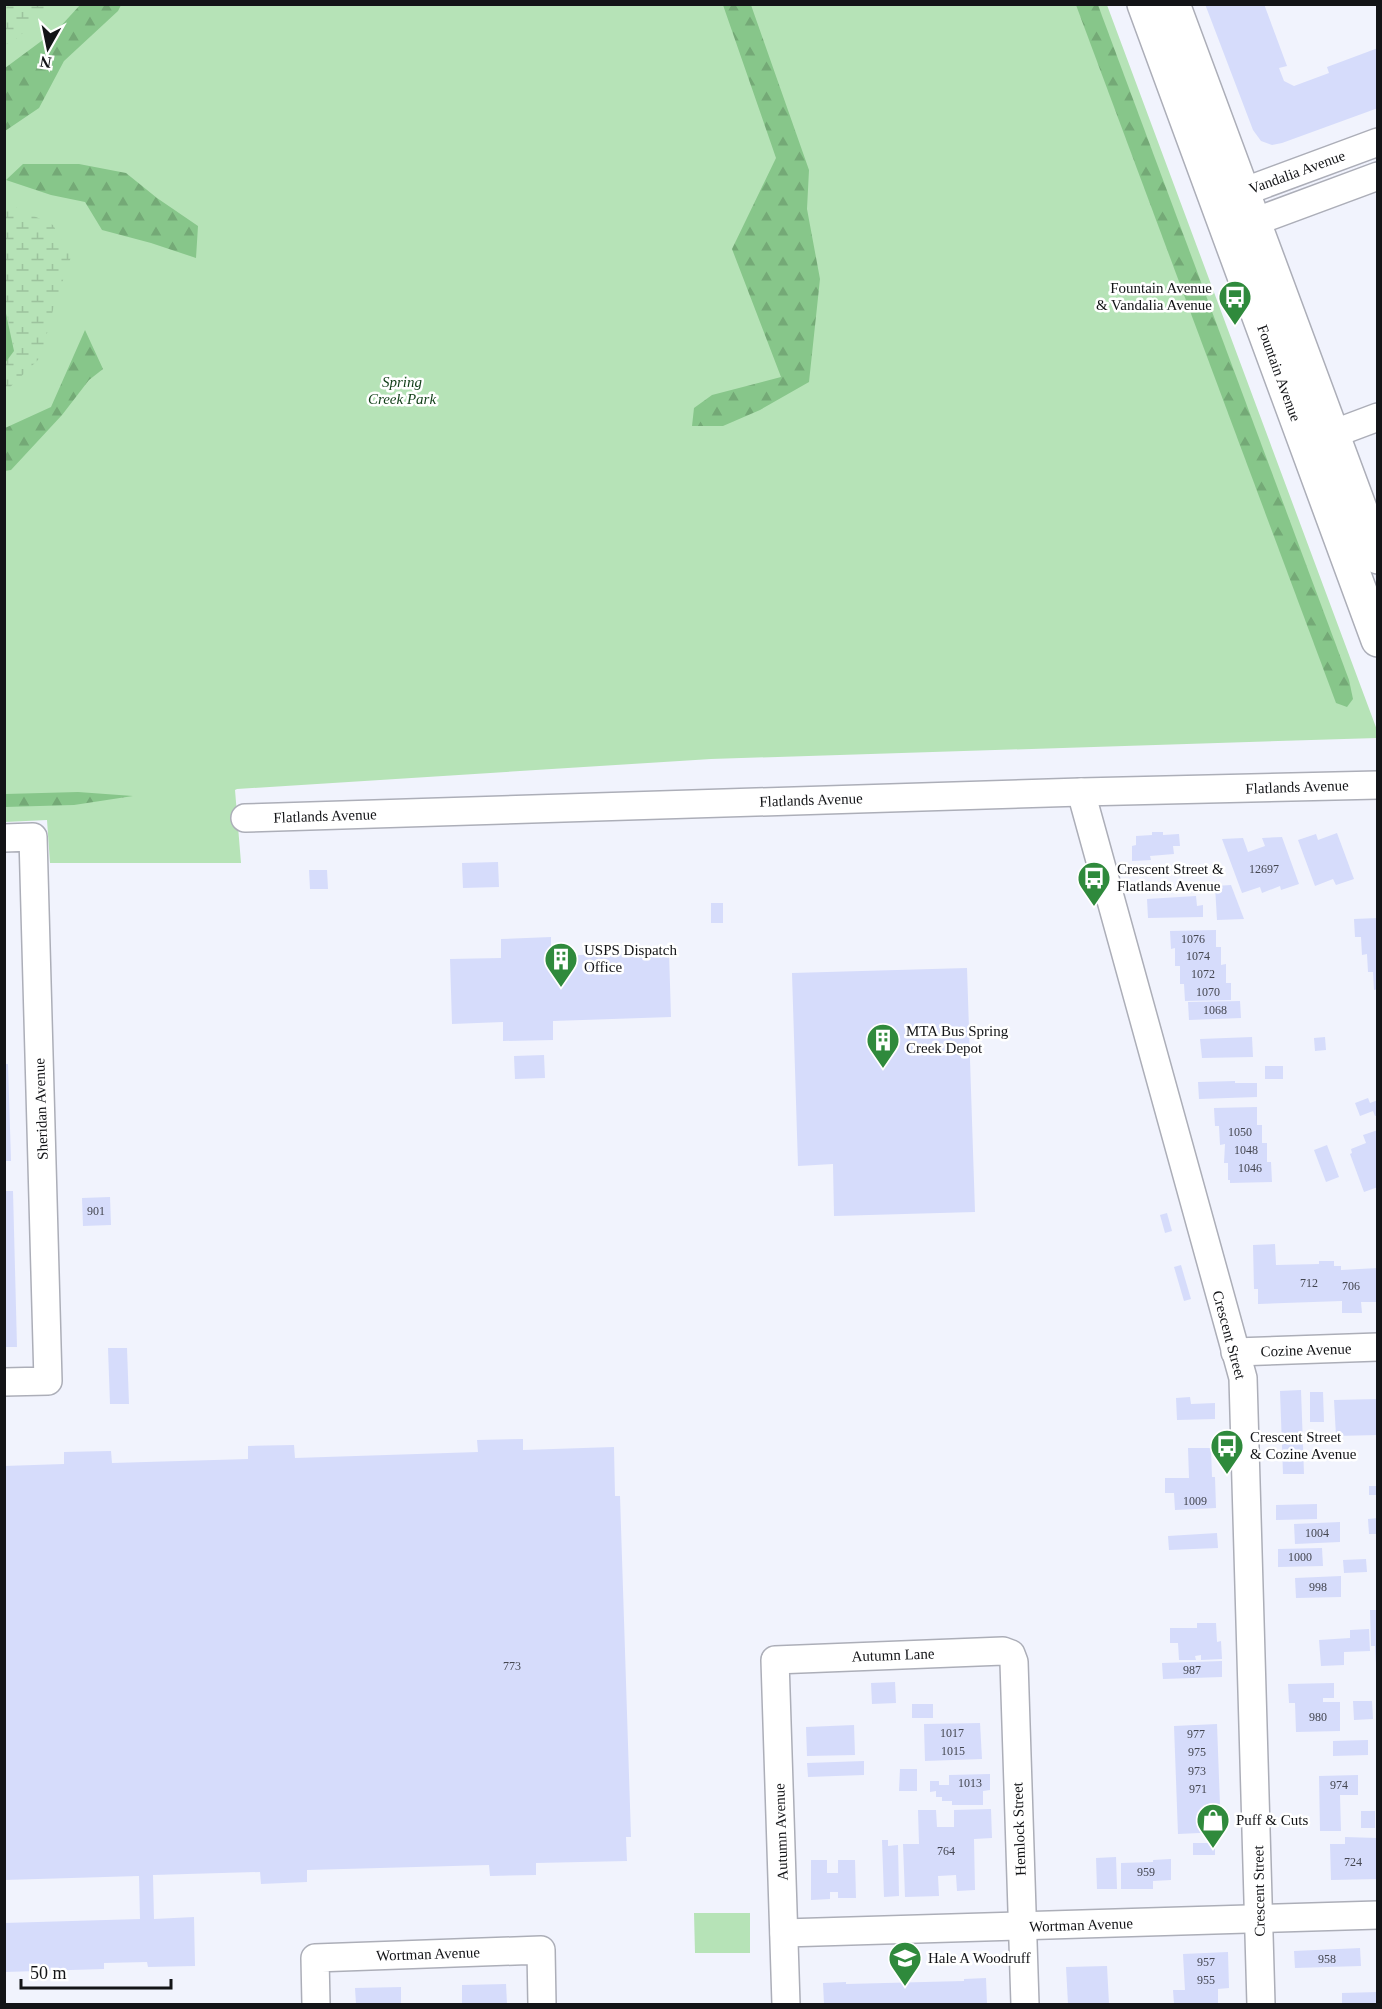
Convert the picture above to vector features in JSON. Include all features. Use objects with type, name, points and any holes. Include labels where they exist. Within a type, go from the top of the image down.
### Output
[{"type":"main road","name":"Fountain Avenue","points":[[1144,4],[1235,212]]},
{"type":"main road","name":"Fountain Avenue","points":[[1173,4],[1235,212],[1318,439],[1377,640]]},
{"type":"main road","name":"Fountain Avenue","points":[[1318,439],[1377,557]]},
{"type":"street","name":"Vandalia Avenue","points":[[1235,212],[1377,142]]},
{"type":"street","name":"Vandalia Avenue","points":[[1235,212],[1377,176]]},
{"type":"street","points":[[1318,439],[1377,417]]},
{"type":"street","name":"Flatlands Avenue","points":[[245,818],[1377,785]]},
{"type":"street","name":"Crescent Street","points":[[1081,792],[1243,1378],[1261,2004]]},
{"type":"street","name":"Sheridan Avenue","points":[[4,838],[33,837],[48,1381],[4,1382]]},
{"type":"street","name":"Cozine Avenue","points":[[1235,1352],[1377,1347]]},
{"type":"street","name":"Autumn Lane","points":[[775,1660],[1002,1651],[1011,1654]]},
{"type":"street","name":"Hemlock Street","points":[[1011,1654],[1014,1662],[1025,2004]]},
{"type":"street","name":"Autumn Avenue","points":[[775,1660],[786,2004]]},
{"type":"street","name":"Wortman Avenue","points":[[784,1934],[1377,1915]]},
{"type":"street","name":"Wortman Avenue","points":[[316,2004],[315,1958],[541,1950],[543,2004]]},
{"type":"green space","name":"Spring Creek Park","points":[[4,5],[1107,5],[1377,730],[1377,738],[711,759],[237,789],[235,790],[241,863],[50,863],[47,820],[5,822]]},
{"type":"green space","points":[[10,5],[54,5],[16,39],[5,45],[4,9]]},
{"type":"green space","points":[[80,5],[121,5],[118,11],[64,61],[39,108],[5,131],[5,68],[59,28]]},
{"type":"green space","points":[[723,5],[751,5],[809,170],[807,209],[820,279],[809,382],[760,410],[723,426],[692,426],[694,408],[712,395],[781,377],[732,249],[776,158]]},
{"type":"green space","points":[[1076,5],[1098,5],[1349,680],[1353,699],[1347,707],[1336,703]]},
{"type":"green space","points":[[23,164],[79,164],[126,173],[198,226],[196,258],[102,230],[85,202],[51,195],[6,180]]},
{"type":"green space","points":[[5,206],[13,206],[53,225],[71,257],[54,306],[41,357],[5,392],[5,363],[14,350],[5,304]]},
{"type":"green space","points":[[85,330],[103,369],[89,380],[62,415],[11,470],[5,471],[5,428],[51,407]]},
{"type":"green space","points":[[78,792],[133,796],[74,805],[5,807],[5,794]]},
{"type":"green space","points":[[694,1913],[750,1913],[750,1953],[695,1953]]},
{"type":"shaded area","points":[[4,304],[14,351],[5,363],[4,363]]},
{"type":"building","points":[[1205,4],[1264,4],[1287,66],[1279,68],[1284,81],[1294,86],[1329,73],[1327,67],[1378,48],[1378,108],[1282,143],[1272,145],[1261,141],[1253,130]]},
{"type":"building","points":[[1152,832],[1163,832],[1163,835],[1179,834],[1180,846],[1173,846],[1174,854],[1150,856],[1151,860],[1132,861],[1132,846],[1136,845],[1136,836],[1152,835]]},
{"type":"building","points":[[1337,833],[1354,879],[1336,885],[1333,879],[1315,886],[1298,840],[1316,834],[1318,840]]},
{"type":"building","points":[[1282,837],[1299,884],[1281,890],[1280,886],[1262,893],[1260,887],[1242,893],[1222,839],[1243,838],[1248,852],[1265,846],[1262,838]]},
{"type":"building","points":[[498,862],[499,887],[463,888],[462,863]]},
{"type":"building","points":[[309,870],[327,870],[328,889],[310,889]]},
{"type":"building","points":[[1231,885],[1244,919],[1217,920],[1215,886]]},
{"type":"building","points":[[1196,896],[1197,906],[1203,905],[1203,917],[1148,918],[1147,899]]},
{"type":"building","points":[[711,903],[723,903],[723,923],[711,923]]},
{"type":"building","points":[[1378,918],[1378,989],[1374,990],[1373,972],[1368,972],[1367,954],[1362,955],[1361,937],[1355,937],[1354,919]]},
{"type":"building","points":[[1216,930],[1216,947],[1221,947],[1221,965],[1226,964],[1226,983],[1231,983],[1231,1000],[1185,1001],[1184,984],[1180,984],[1180,966],[1175,966],[1175,948],[1171,949],[1170,931]]},
{"type":"building","name":"USPS Dispatch Office","points":[[551,937],[551,956],[669,952],[671,1017],[553,1021],[553,1040],[503,1041],[503,1022],[452,1024],[450,959],[501,958],[501,939]]},
{"type":"building","name":"MTA Bus Spring Creek Depot","points":[[967,968],[975,1212],[834,1216],[833,1164],[798,1166],[792,973]]},
{"type":"building","points":[[1240,1001],[1241,1018],[1189,1020],[1188,1002]]},
{"type":"building","points":[[1252,1037],[1253,1057],[1202,1058],[1200,1039]]},
{"type":"building","points":[[1325,1037],[1326,1050],[1315,1051],[1314,1038]]},
{"type":"building","points":[[544,1055],[545,1078],[515,1079],[514,1056]]},
{"type":"building","points":[[4,1064],[8,1064],[11,1161],[4,1161]]},
{"type":"building","points":[[1265,1066],[1283,1066],[1283,1079],[1265,1079]]},
{"type":"building","points":[[1235,1081],[1235,1083],[1257,1083],[1257,1097],[1199,1099],[1198,1082]]},
{"type":"building","points":[[1368,1098],[1370,1103],[1378,1100],[1378,1115],[1375,1116],[1373,1111],[1360,1116],[1355,1103]]},
{"type":"building","points":[[1257,1107],[1257,1125],[1262,1125],[1262,1143],[1267,1143],[1267,1162],[1271,1162],[1272,1182],[1230,1183],[1228,1163],[1224,1163],[1225,1144],[1220,1145],[1219,1126],[1215,1126],[1214,1108]]},
{"type":"building","points":[[1378,1130],[1378,1187],[1364,1192],[1350,1154],[1351,1149],[1366,1143],[1363,1135]]},
{"type":"building","points":[[1327,1145],[1339,1177],[1326,1182],[1314,1150]]},
{"type":"building","points":[[4,1191],[13,1191],[17,1347],[4,1347]]},
{"type":"building","points":[[110,1197],[111,1225],[83,1226],[82,1198]]},
{"type":"building","points":[[1167,1213],[1172,1231],[1165,1233],[1160,1215]]},
{"type":"building","points":[[1275,1244],[1276,1265],[1319,1264],[1319,1261],[1334,1261],[1334,1266],[1341,1266],[1341,1270],[1378,1268],[1378,1302],[1361,1302],[1362,1313],[1342,1313],[1342,1301],[1258,1304],[1258,1289],[1254,1289],[1253,1245]]},
{"type":"building","points":[[1181,1265],[1191,1299],[1184,1301],[1174,1267]]},
{"type":"building","points":[[108,1348],[127,1348],[129,1404],[110,1404]]},
{"type":"building","points":[[1301,1390],[1304,1474],[1283,1474],[1280,1391]]},
{"type":"building","points":[[1310,1392],[1323,1392],[1324,1422],[1310,1422]]},
{"type":"building","points":[[1190,1397],[1191,1404],[1215,1403],[1215,1419],[1177,1420],[1176,1398]]},
{"type":"building","points":[[1378,1399],[1378,1435],[1336,1436],[1334,1400]]},
{"type":"building","points":[[523,1439],[523,1450],[614,1447],[615,1496],[620,1496],[631,1837],[626,1837],[627,1861],[536,1863],[536,1875],[490,1876],[489,1865],[307,1870],[307,1882],[261,1884],[260,1872],[153,1875],[154,1919],[194,1917],[195,1966],[148,1967],[147,1962],[104,1963],[104,1969],[4,1972],[4,1923],[140,1919],[139,1876],[4,1880],[4,1466],[64,1464],[64,1452],[111,1451],[112,1463],[248,1459],[248,1446],[294,1445],[295,1458],[478,1452],[477,1440]]},
{"type":"building","points":[[1188,1448],[1211,1448],[1216,1508],[1175,1510],[1174,1493],[1165,1493],[1165,1478],[1189,1478]]},
{"type":"building","points":[[1369,1486],[1378,1486],[1378,1495],[1369,1495]]},
{"type":"building","points":[[1317,1504],[1317,1519],[1276,1520],[1276,1505]]},
{"type":"building","points":[[1378,1518],[1378,1534],[1369,1534],[1368,1519]]},
{"type":"building","points":[[1340,1522],[1340,1542],[1295,1544],[1294,1524]]},
{"type":"building","points":[[1217,1533],[1218,1548],[1169,1550],[1168,1536]]},
{"type":"building","points":[[1322,1548],[1323,1566],[1278,1567],[1278,1549]]},
{"type":"building","points":[[1366,1559],[1367,1572],[1344,1573],[1343,1560]]},
{"type":"building","points":[[1341,1576],[1341,1597],[1296,1598],[1295,1578]]},
{"type":"building","points":[[1370,1610],[1378,1610],[1378,1664],[1376,1664],[1375,1646],[1371,1646]]},
{"type":"building","points":[[1197,1623],[1216,1623],[1217,1642],[1221,1641],[1222,1659],[1201,1660],[1201,1655],[1195,1656],[1196,1660],[1179,1660],[1178,1643],[1170,1643],[1170,1628],[1197,1628]]},
{"type":"building","points":[[1369,1629],[1370,1651],[1344,1652],[1344,1665],[1321,1666],[1319,1640],[1350,1638],[1350,1630]]},
{"type":"building","points":[[1222,1661],[1222,1677],[1163,1679],[1162,1663]]},
{"type":"building","points":[[895,1682],[896,1703],[872,1704],[871,1683]]},
{"type":"building","points":[[1334,1683],[1334,1698],[1323,1698],[1323,1702],[1340,1702],[1340,1731],[1296,1732],[1295,1703],[1289,1703],[1288,1684]]},
{"type":"building","points":[[1353,1701],[1372,1701],[1373,1719],[1354,1720]]},
{"type":"building","points":[[912,1704],[933,1704],[933,1718],[912,1718]]},
{"type":"building","points":[[980,1723],[982,1759],[925,1761],[924,1724]]},
{"type":"building","points":[[1217,1724],[1221,1832],[1178,1834],[1174,1726]]},
{"type":"building","points":[[854,1725],[855,1755],[807,1756],[806,1727]]},
{"type":"building","points":[[1368,1740],[1368,1755],[1333,1756],[1333,1741]]},
{"type":"building","points":[[864,1761],[864,1775],[808,1777],[807,1763]]},
{"type":"building","points":[[900,1769],[917,1769],[917,1791],[899,1791]]},
{"type":"building","points":[[990,1774],[990,1790],[983,1791],[983,1805],[952,1805],[952,1801],[942,1801],[942,1797],[936,1797],[936,1791],[930,1792],[930,1781],[939,1781],[939,1785],[949,1785],[949,1775]]},
{"type":"building","points":[[1358,1775],[1358,1795],[1340,1795],[1341,1831],[1320,1831],[1319,1776]]},
{"type":"building","points":[[991,1809],[992,1838],[974,1839],[975,1890],[957,1891],[956,1875],[938,1876],[939,1896],[905,1897],[903,1844],[919,1844],[918,1810],[936,1810],[937,1827],[954,1827],[954,1810]]},
{"type":"building","points":[[1361,1811],[1375,1811],[1375,1828],[1361,1828]]},
{"type":"building","points":[[1345,1837],[1377,1838],[1378,1879],[1331,1880],[1330,1844],[1345,1844]]},
{"type":"building","points":[[882,1840],[888,1840],[888,1846],[898,1845],[899,1896],[884,1897]]},
{"type":"building","points":[[1193,1843],[1215,1843],[1215,1855],[1193,1855]]},
{"type":"building","points":[[1116,1857],[1117,1889],[1097,1889],[1096,1858]]},
{"type":"building","points":[[1171,1859],[1171,1880],[1153,1881],[1153,1889],[1121,1889],[1121,1863]]},
{"type":"building","points":[[811,1860],[827,1860],[827,1873],[838,1873],[838,1860],[855,1860],[856,1898],[838,1898],[838,1892],[830,1892],[830,1899],[811,1900]]},
{"type":"building","points":[[1360,1948],[1361,1966],[1295,1968],[1294,1951]]},
{"type":"building","points":[[1228,1952],[1229,1988],[1218,1989],[1218,2004],[1174,2004],[1173,1990],[1185,1990],[1183,1954]]},
{"type":"building","points":[[1107,1966],[1109,2004],[1068,2004],[1066,1967]]},
{"type":"building","points":[[986,1978],[987,2004],[824,2004],[823,1983],[964,1981],[964,1979]]},
{"type":"building","points":[[506,1984],[507,2004],[462,2004],[462,1985]]},
{"type":"building","points":[[401,1987],[401,2004],[356,2004],[355,1988]]},
{"type":"building","points":[[1378,1992],[1378,2004],[1342,2004],[1342,1993]]},
{"type":"place","name":"Fountain Avenue & Vandalia Avenue","points":[[1235,326]]},
{"type":"place","name":"Crescent Street & Flatlands Avenue","points":[[1094,907]]},
{"type":"place","name":"USPS Dispatch Office","points":[[561,988]]},
{"type":"place","name":"MTA Bus Spring Creek Depot","points":[[883,1069]]},
{"type":"place","name":"Crescent Street & Cozine Avenue","points":[[1227,1475]]},
{"type":"place","name":"Puff & Cuts","points":[[1213,1849]]},
{"type":"place","name":"Hale A Woodruff","points":[[905,1987]]}]
